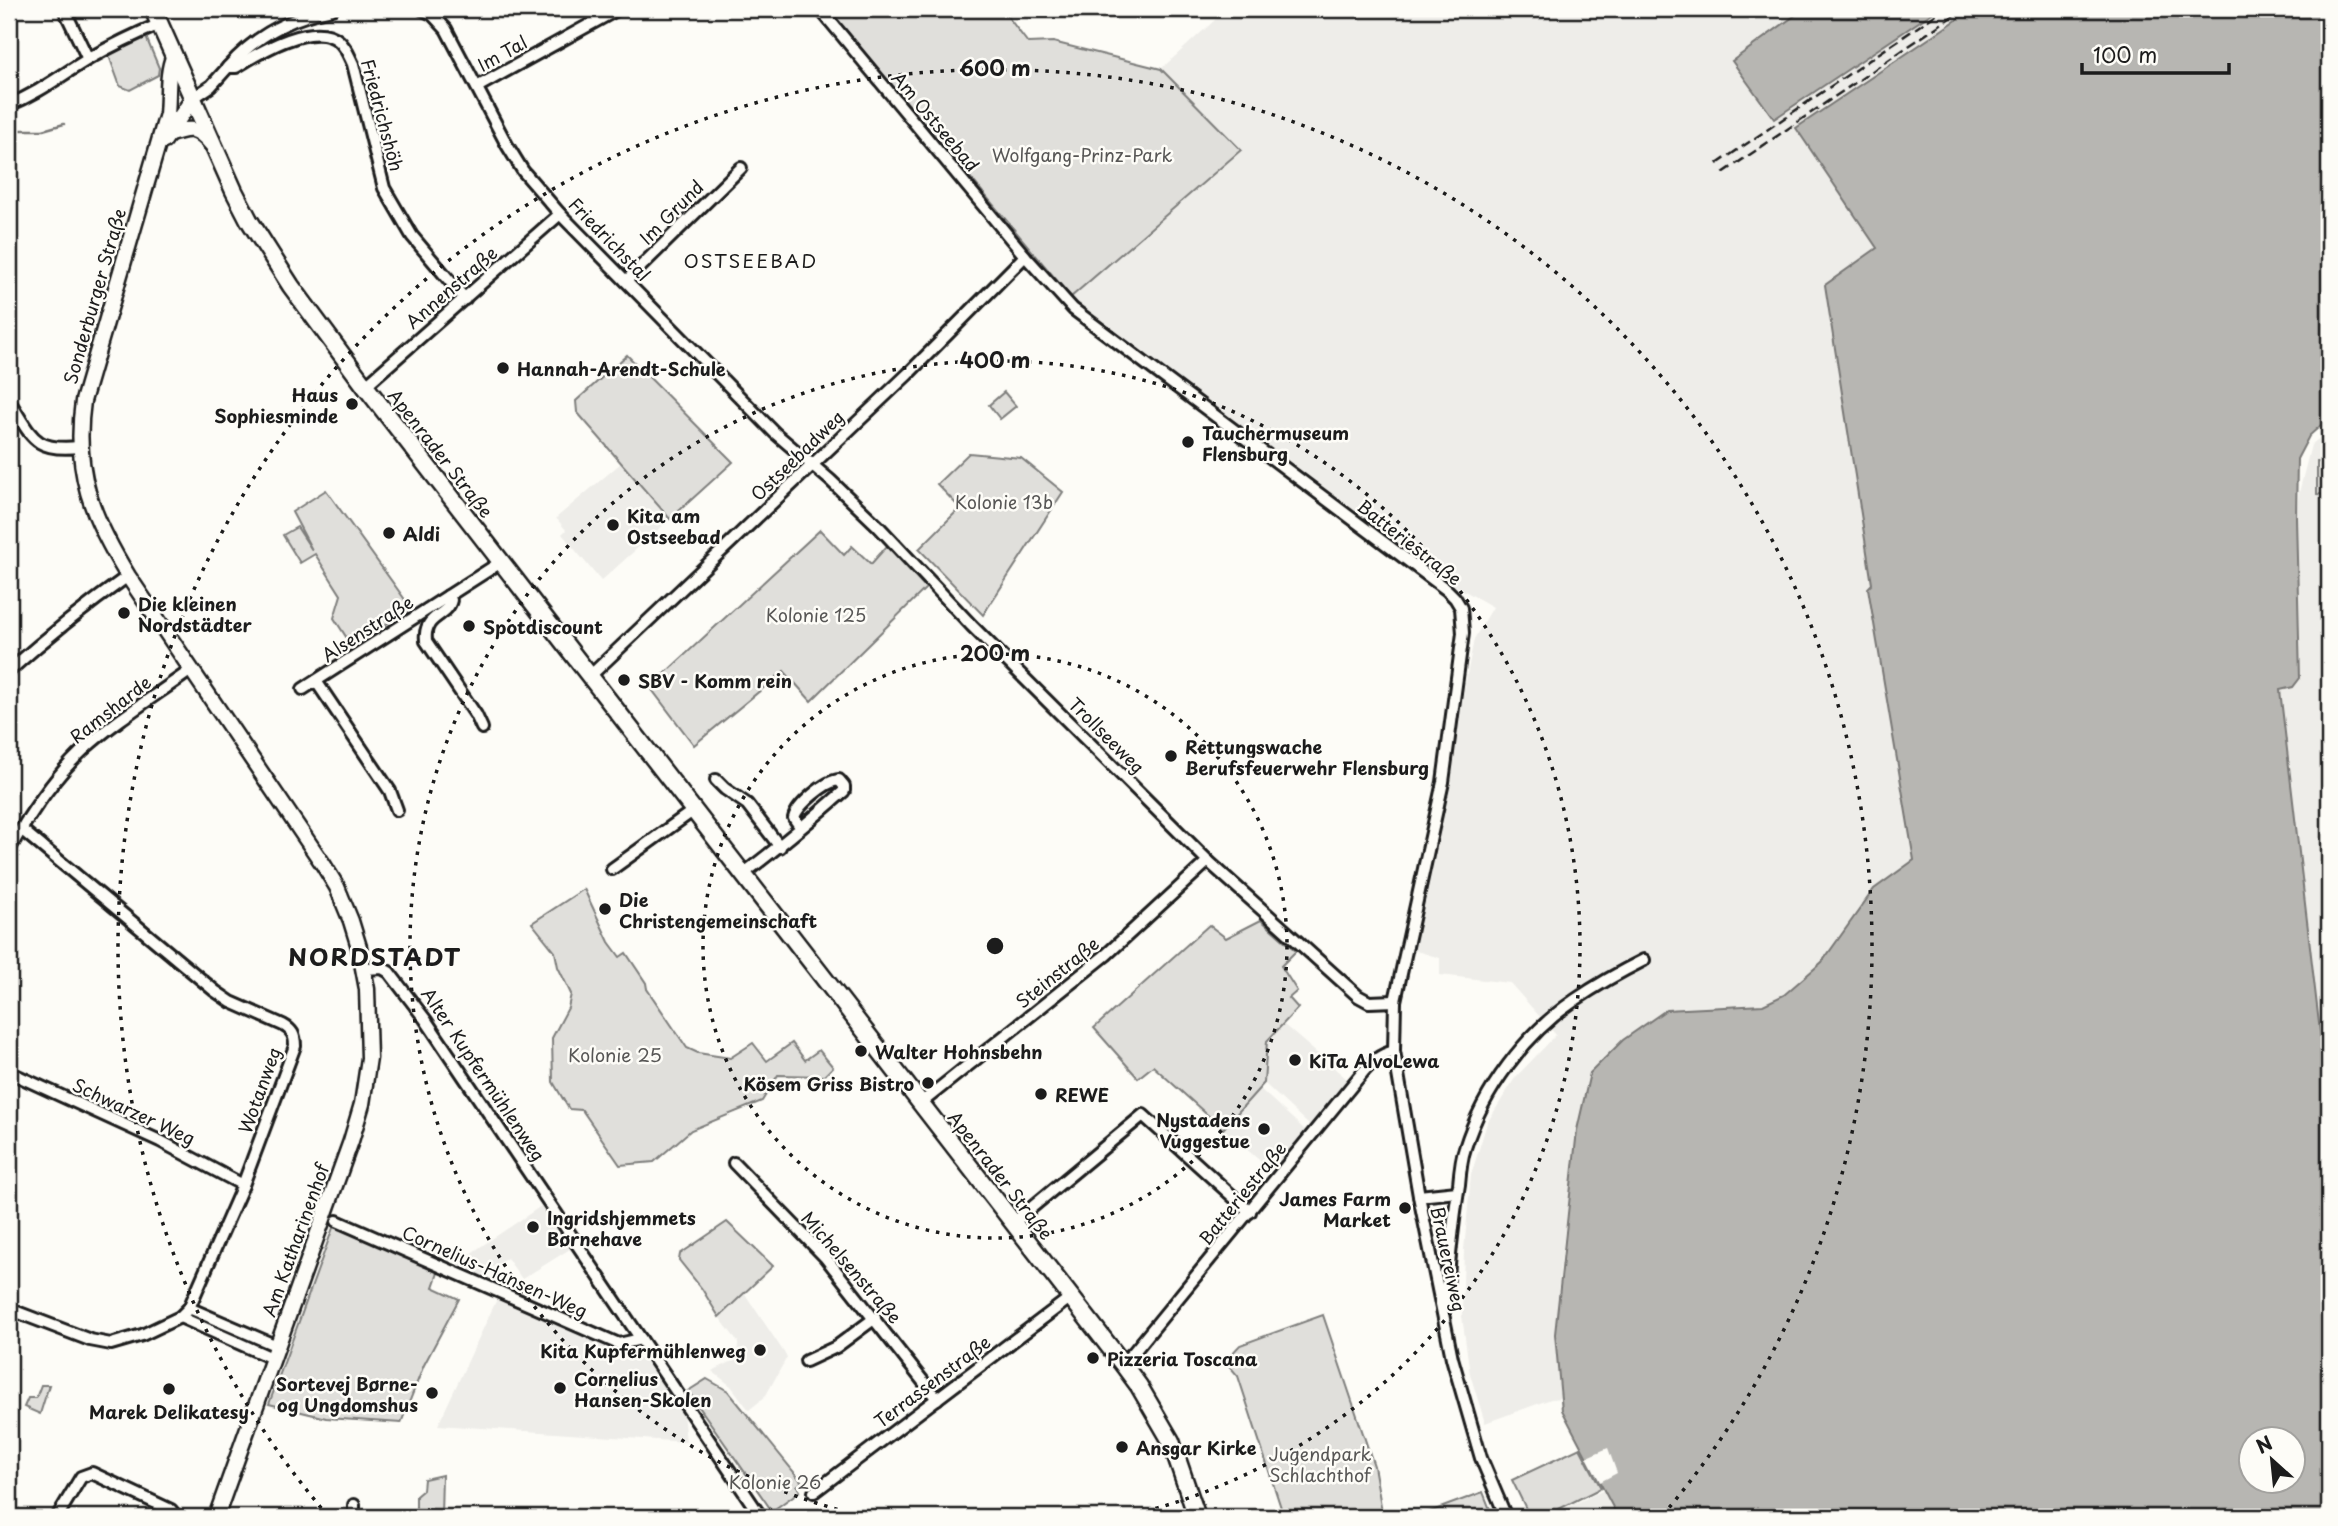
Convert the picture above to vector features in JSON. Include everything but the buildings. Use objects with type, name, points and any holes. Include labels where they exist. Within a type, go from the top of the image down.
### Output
[{"type":"main road","name":"Apenrader Straße","points":[[153,9],[234,191],[265,247],[365,386],[1122,1363],[1171,1441],[1198,1517]]},
{"type":"street","points":[[64,9],[88,59]]},
{"type":"street","points":[[229,66],[260,38],[286,22],[332,9]]},
{"type":"street","name":"Friedrichstal","points":[[422,9],[440,21],[446,29],[523,171],[560,214],[775,433],[811,466]]},
{"type":"street","name":"Im Tal","points":[[477,87],[618,9]]},
{"type":"street","name":"Am Ostseebad","points":[[820,9],[1025,256]]},
{"type":"street","points":[[9,105],[51,84],[122,40],[160,24]]},
{"type":"street","name":"Friedrichshöh","points":[[193,98],[211,86],[229,66],[236,67],[260,51],[317,34],[337,39],[346,49],[353,64],[369,137],[384,188],[412,236],[466,299]]},
{"type":"street","name":"Sonderburger Straße","points":[[79,446],[83,401],[167,114],[168,69],[174,55]]},
{"type":"street","points":[[167,114],[193,98]]},
{"type":"street","name":"Sonderburger Straße","points":[[154,157],[193,98]]},
{"type":"street","points":[[167,135],[184,129],[195,129],[203,134],[216,151]]},
{"type":"street","name":"Im Grund","points":[[626,281],[741,168]]},
{"type":"street","name":"Annenstraße","points":[[365,386],[560,214]]},
{"type":"street","name":"Ostseebadweg","points":[[590,676],[908,373],[1025,256]]},
{"type":"street","name":"Batteriestraße","points":[[1025,256],[1073,309],[1447,590],[1461,608],[1463,633],[1445,774],[1395,1001]]},
{"type":"street","points":[[9,401],[35,439],[47,447],[58,449],[79,446],[91,507],[109,545],[337,887],[351,921],[364,969]]},
{"type":"street","name":"Trollseeweg","points":[[811,466],[830,480],[878,526],[972,626],[1208,861],[1358,996],[1369,1002],[1395,1001]]},
{"type":"street","name":"Alsenstraße","points":[[303,689],[501,562]]},
{"type":"street","points":[[9,671],[52,633],[128,576]]},
{"type":"street","name":"Alsenstraße","points":[[448,596],[451,600],[449,606],[429,622],[425,633],[426,641],[482,728]]},
{"type":"street","name":"Ramsharde","points":[[9,850],[64,770],[83,750],[111,726],[191,670]]},
{"type":"street","points":[[316,681],[390,791],[397,810]]},
{"type":"street","points":[[716,780],[747,804],[779,846]]},
{"type":"street","points":[[743,874],[801,828],[844,791],[839,780],[830,781],[798,809],[794,818],[801,828]]},
{"type":"street","points":[[612,869],[694,810]]},
{"type":"street","name":"Wotanweg","points":[[9,1309],[90,1340],[111,1344],[135,1338],[180,1317],[189,1308],[243,1185],[295,1046],[293,1034],[283,1025],[231,1002],[215,991],[21,829]]},
{"type":"street","name":"Steinstraße","points":[[921,1103],[1125,939],[1208,861]]},
{"type":"street","points":[[1444,1320],[1457,1192],[1464,1150],[1475,1121],[1504,1070],[1544,1027],[1574,1000],[1644,960]]},
{"type":"street","name":"Alter Kupfermühlenweg","points":[[364,969],[382,968],[389,972],[425,1019],[761,1517]]},
{"type":"street","name":"Am Katharinenhof","points":[[216,1517],[338,1180],[362,1104],[369,1058],[369,1008],[364,969]]},
{"type":"street","name":"Brauereiweg","points":[[1395,1001],[1392,1026],[1394,1051],[1444,1320],[1467,1415],[1481,1458],[1506,1517]]},
{"type":"street","name":"Batteriestraße","points":[[1122,1363],[1374,1060],[1394,1051]]},
{"type":"street","name":"Schwarzer Weg","points":[[9,1073],[160,1141],[243,1185]]},
{"type":"street","points":[[1013,1223],[1143,1115],[1250,1212]]},
{"type":"street","name":"Michelsenstraße","points":[[734,1163],[825,1257],[937,1399]]},
{"type":"street","points":[[1419,1196],[1457,1192]]},
{"type":"street","name":"Cornelius-Hansen-Weg","points":[[337,1221],[619,1344],[642,1339]]},
{"type":"street","name":"Terrassenstraße","points":[[814,1492],[1071,1297]]},
{"type":"street","points":[[189,1308],[274,1352]]},
{"type":"street","points":[[180,1317],[274,1352]]},
{"type":"street","points":[[806,1361],[836,1348],[875,1318]]},
{"type":"street","points":[[57,1517],[81,1477],[92,1473],[171,1510],[175,1515]]},
{"type":"street","points":[[354,1505],[354,1517]]},
{"type":"shaded area","points":[[1227,9],[1804,9],[1732,61],[1774,118],[1938,9],[1973,9],[1796,129],[1878,248],[1825,285],[1863,512],[1872,585],[1868,588],[1914,860],[1874,889],[1822,962],[1784,995],[1763,1005],[1666,1010],[1623,1040],[1599,1063],[1577,1131],[1560,1271],[1555,1334],[1560,1398],[1485,1423],[1470,1374],[1462,1316],[1464,1250],[1471,1175],[1487,1123],[1515,1078],[1556,1035],[1510,983],[1440,975],[1440,958],[1413,950],[1474,639],[1493,607],[1456,586],[1071,297],[1241,150],[1161,69]]},
{"type":"shaded area","points":[[1804,9],[1938,9],[1774,119],[1732,61]]},
{"type":"shaded area","points":[[1973,9],[2329,9],[2329,418],[2309,436],[2297,459],[2300,678],[2293,687],[2280,690],[2329,1109],[2329,1517],[1618,1517],[1562,1410],[1555,1334],[1577,1130],[1590,1073],[1623,1040],[1666,1010],[1763,1005],[1784,995],[1822,962],[1874,889],[1914,860],[1868,588],[1872,584],[1825,285],[1877,248],[1796,128]]},
{"type":"shaded area","points":[[2329,430],[2329,1109],[2280,689],[2293,687],[2300,678],[2296,518],[2299,493],[2311,445]]},
{"type":"shaded area","name":"Kita am Ostseebad","points":[[621,463],[670,519],[601,581],[562,534],[566,530],[556,518]]},
{"type":"shaded area","name":"KiTa AlvoLewa","points":[[1283,1024],[1347,1079],[1309,1125],[1264,1083],[1267,1041]]},
{"type":"shaded area","name":"Nystadens Vuggestue","points":[[1259,1088],[1305,1130],[1272,1171],[1223,1129]]},
{"type":"shaded area","name":"Ingridshjemmets Børnehave","points":[[541,1206],[570,1249],[522,1279],[507,1258],[477,1278],[452,1266]]},
{"type":"shaded area","name":"Kita Kupfermühlenweg","points":[[745,1294],[787,1357],[765,1397],[749,1410],[731,1386],[712,1371],[737,1359],[738,1342],[719,1317]]},
{"type":"shaded area","name":"Cornelius Hansen-Skolen","points":[[497,1299],[649,1363],[683,1413],[686,1442],[438,1425]]},
{"type":"shaded area","points":[[1604,1490],[1618,1517],[1547,1517]]},
{"type":"green space","name":"Wolfgang-Prinz-Park","points":[[828,9],[1002,9],[1028,43],[1053,42],[1161,69],[1241,150],[1071,297]]},
{"type":"green space","points":[[146,37],[159,68],[158,75],[130,90],[120,86],[108,53]]},
{"type":"green space","points":[[627,355],[733,462],[670,519],[577,412],[576,401]]},
{"type":"green space","points":[[1004,392],[1016,406],[1000,419],[989,405]]},
{"type":"green space","name":"Kolonie 13b","points":[[969,453],[1021,458],[1063,492],[983,615],[919,549],[960,508],[937,484]]},
{"type":"green space","points":[[2317,462],[2329,463],[2329,495],[2317,494]]},
{"type":"green space","points":[[326,490],[411,608],[352,646],[334,618],[341,595],[315,554],[300,563],[283,535],[297,527],[312,550],[292,512]]},
{"type":"green space","name":"Kolonie 125","points":[[820,530],[844,555],[852,546],[871,564],[887,546],[926,588],[811,701],[784,671],[694,745],[650,687]]},
{"type":"green space","name":"Kolonie 25","points":[[584,889],[609,942],[620,957],[626,953],[687,1048],[698,1053],[730,1058],[753,1043],[767,1061],[792,1043],[805,1060],[819,1050],[833,1067],[824,1076],[778,1075],[762,1101],[691,1130],[654,1162],[620,1165],[582,1110],[569,1109],[553,1082],[552,1038],[568,1008],[571,994],[558,967],[555,952],[532,923]]},
{"type":"green space","points":[[1261,920],[1296,951],[1281,966],[1297,991],[1289,998],[1298,1008],[1267,1041],[1264,1083],[1223,1129],[1153,1066],[1138,1078],[1094,1028],[1209,925],[1226,938]]},
{"type":"green space","points":[[727,1222],[773,1266],[719,1317],[702,1289],[679,1260],[680,1254]]},
{"type":"green space","points":[[334,1225],[439,1270],[433,1287],[459,1299],[424,1365],[401,1423],[326,1418],[269,1404]]},
{"type":"green space","name":"Jugendpark Schlachthof","points":[[1323,1315],[1374,1466],[1383,1517],[1284,1517],[1238,1376],[1225,1361],[1240,1345]]},
{"type":"green space","name":"Kolonie 26","points":[[707,1379],[728,1391],[802,1482],[797,1486],[800,1491],[772,1511],[688,1391]]},
{"type":"green space","points":[[41,1385],[49,1385],[40,1414],[24,1407],[28,1398],[36,1398]]},
{"type":"green space","points":[[1580,1448],[1601,1488],[1543,1517],[1530,1517],[1512,1480]]},
{"type":"green space","points":[[442,1475],[441,1517],[419,1517],[416,1496],[423,1490],[424,1479]]},
{"type":"green space","points":[[1483,1492],[1493,1517],[1416,1517]]},
{"type":"pier","points":[[1608,1448],[1617,1473],[1600,1482],[1587,1457]]},
{"type":"waterway","points":[[9,130],[43,130],[64,124]]},
{"type":"railway","points":[[1717,164],[1944,9]]},
{"type":"railway","points":[[1723,173],[1963,9]]},
{"type":"place","name":"Hannah-Arendt-Schule","points":[[503,368]]},
{"type":"place","name":"Haus Sophiesminde","points":[[352,404]]},
{"type":"place","name":"Tauchermuseum Flensburg","points":[[1188,442]]},
{"type":"place","name":"Kita am Ostseebad","points":[[613,525]]},
{"type":"place","name":"Aldi","points":[[389,533]]},
{"type":"place","name":"Die kleinen Nordstädter","points":[[124,613]]},
{"type":"place","name":"Spotdiscount","points":[[469,626]]},
{"type":"place","name":"SBV - Komm rein","points":[[624,680]]},
{"type":"place","name":"Rettungswache Berufsfeuerwehr Flensburg","points":[[1171,756]]},
{"type":"place","name":"Die Christengemeinschaft","points":[[605,909]]},
{"type":"place","name":"Walter Hohnsbehn","points":[[861,1051]]},
{"type":"place","name":"KiTa AlvoLewa","points":[[1295,1060]]},
{"type":"place","name":"Kösem Griss Bistro","points":[[928,1083]]},
{"type":"place","name":"REWE","points":[[1041,1094]]},
{"type":"place","name":"Nystadens Vuggestue","points":[[1264,1129]]},
{"type":"place","name":"James Farm Market","points":[[1405,1208]]},
{"type":"place","name":"Ingridshjemmets Børnehave","points":[[533,1227]]},
{"type":"place","name":"Kita Kupfermühlenweg","points":[[760,1350]]},
{"type":"place","name":"Pizzeria Toscana","points":[[1093,1358]]},
{"type":"place","name":"Cornelius Hansen-Skolen","points":[[560,1388]]},
{"type":"place","name":"Marek Delikatesy","points":[[169,1389]]},
{"type":"place","name":"Sortevej Børne- og Ungdomshus","points":[[432,1393]]},
{"type":"place","name":"Ansgar Kirke","points":[[1122,1447]]},
{"type":"district","name":"OSTSEEBAD","points":[[751,260]]},
{"type":"district","name":"NORDSTADT","points":[[375,956]]}]
